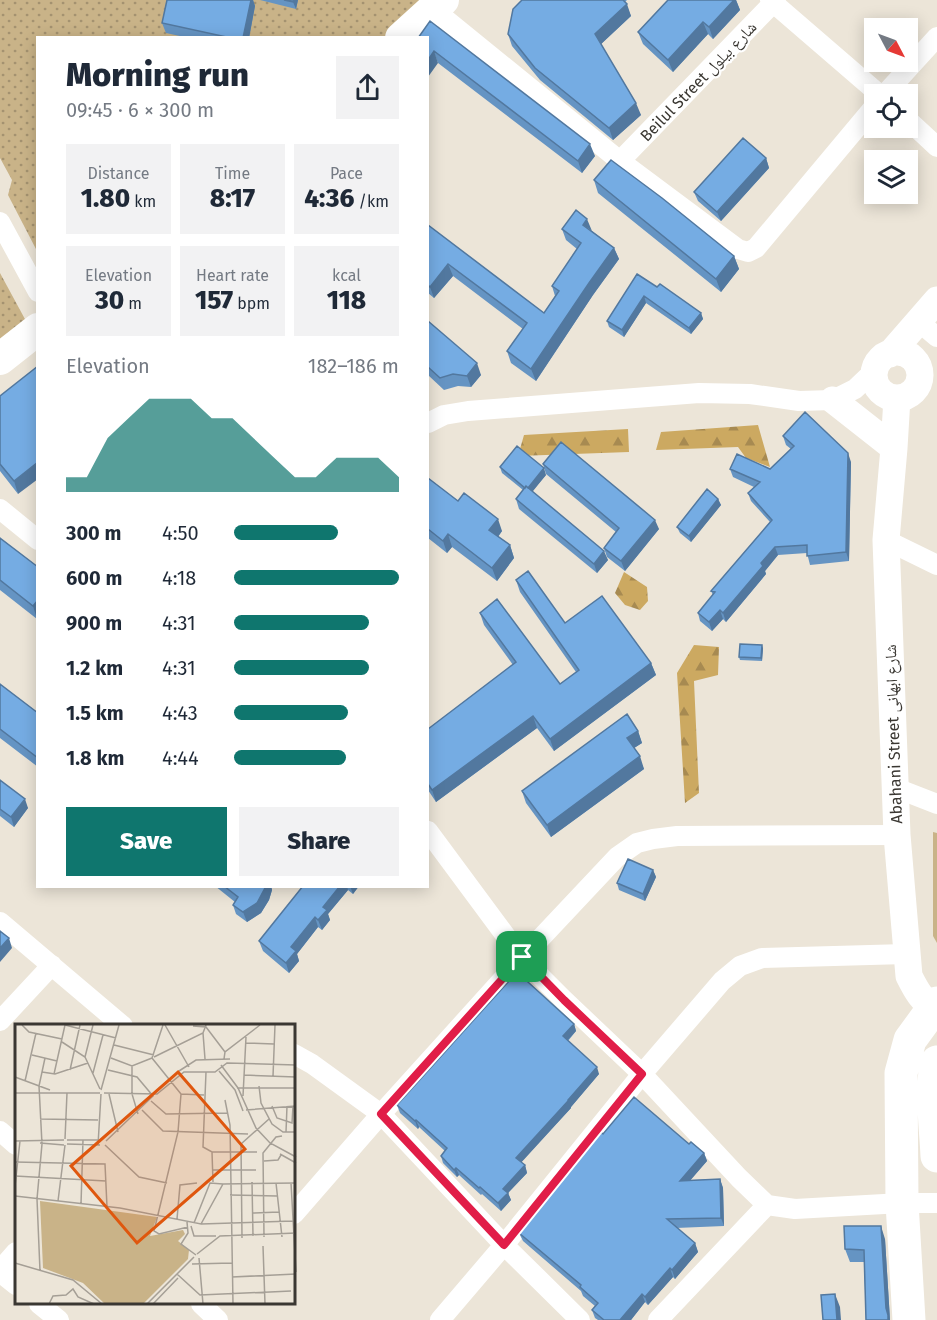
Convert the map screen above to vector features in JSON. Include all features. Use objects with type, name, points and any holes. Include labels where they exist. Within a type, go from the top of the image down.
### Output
[{"type":"highway","points":[[909,1320],[902,1203],[901,1073],[910,1040],[936,1006]]},
{"type":"highway","points":[[937,1062],[934,1095],[937,1156]]},
{"type":"main road","points":[[403,36],[438,4]]},
{"type":"main road","points":[[0,359],[36,332]]},
{"type":"street","points":[[773,1],[868,84]]},
{"type":"street","name":"Beilul Street شارع بيلول","points":[[620,161],[773,1]]},
{"type":"street","points":[[438,4],[620,161],[738,249],[748,252],[756,248],[864,119]]},
{"type":"street","points":[[894,84],[937,37]]},
{"type":"street","points":[[918,129],[937,147]]},
{"type":"street","points":[[0,222],[36,288]]},
{"type":"street","points":[[429,422],[444,415],[468,411],[699,393],[750,394],[799,401],[833,400],[855,388],[882,362],[928,329],[937,300]]},
{"type":"street","points":[[907,392],[920,379],[917,364],[912,358],[898,352],[882,362],[875,383],[884,394],[907,392],[937,364]]},
{"type":"street","name":"Abahani Street شارع ابهانى","points":[[907,392],[894,448],[886,540],[897,835],[909,976],[916,991],[924,1000],[936,1006]]},
{"type":"street","points":[[833,400],[894,448]]},
{"type":"street","points":[[0,509],[36,538]]},
{"type":"street","points":[[886,540],[937,565]]},
{"type":"street","points":[[896,788],[937,804]]},
{"type":"street","points":[[429,832],[522,957],[642,1074],[767,1205],[795,1209],[937,1203]]},
{"type":"street","points":[[296,1212],[522,957],[617,857],[637,843],[677,837],[897,835]]},
{"type":"street","points":[[0,922],[121,1024]]},
{"type":"street","points":[[440,1320],[504,1245],[642,1074],[722,981],[740,966],[762,958],[906,954]]},
{"type":"street","points":[[0,1021],[52,965]]},
{"type":"street","points":[[296,1055],[312,1064],[381,1114],[504,1245],[580,1320]]},
{"type":"street","points":[[0,1131],[15,1144]]},
{"type":"street","points":[[658,1320],[767,1205]]},
{"type":"street","points":[[15,1253],[0,1271],[15,1284]]},
{"type":"street","points":[[40,1305],[59,1320]]},
{"type":"green space","points":[[758,425],[770,467],[746,458],[738,447],[656,450],[661,432]]},
{"type":"green space","points":[[628,429],[629,452],[518,456],[524,435]]},
{"type":"green space","points":[[624,572],[647,587],[648,601],[640,610],[625,605],[615,593]]},
{"type":"green space","points":[[694,645],[719,647],[718,675],[694,681],[699,793],[685,803],[677,673]]},
{"type":"shaded area","points":[[0,0],[427,0],[388,36],[36,36],[36,249],[8,195],[12,180],[0,158]]},
{"type":"shaded area","points":[[0,273],[26,321],[0,342]]},
{"type":"shaded area","points":[[933,832],[937,833],[937,943],[933,936]]},
{"type":"building","points":[[167,0],[251,0],[243,36],[222,36],[162,23]]},
{"type":"building","points":[[522,0],[623,0],[627,4],[595,34],[636,103],[609,128],[535,68],[508,34],[513,9]]},
{"type":"building","points":[[668,0],[734,0],[709,27],[703,22],[668,60],[638,32]]},
{"type":"building","points":[[430,21],[590,144],[578,161],[434,51],[429,58],[429,36],[419,36]]},
{"type":"building","points":[[743,138],[766,158],[717,212],[694,192]]},
{"type":"building","points":[[611,160],[734,256],[716,279],[594,180]]},
{"type":"building","points":[[576,210],[587,219],[583,225],[614,248],[531,369],[507,351],[527,323],[448,264],[429,286],[429,226],[544,313],[559,291],[552,286],[581,243],[562,229]]},
{"type":"building","points":[[637,274],[657,287],[660,284],[701,313],[689,328],[644,296],[622,330],[607,321]]},
{"type":"building","points":[[429,322],[477,363],[467,376],[453,374],[440,378],[429,368]]},
{"type":"building","points":[[36,368],[36,464],[14,481],[0,464],[0,396]]},
{"type":"building","points":[[805,412],[848,453],[846,552],[807,556],[807,545],[775,547],[761,563],[763,566],[723,613],[720,610],[709,622],[698,613],[715,592],[711,591],[772,520],[748,493],[760,482],[730,469],[737,454],[770,469],[794,446],[783,436]]},
{"type":"building","points":[[561,442],[655,520],[621,561],[604,548],[619,528],[543,464]]},
{"type":"building","points":[[517,446],[544,468],[528,488],[526,486],[525,488],[500,467]]},
{"type":"building","points":[[429,479],[458,501],[464,493],[498,519],[489,530],[510,545],[492,568],[448,534],[443,541],[429,530]]},
{"type":"building","points":[[526,486],[604,551],[594,564],[516,499]]},
{"type":"building","points":[[707,489],[718,499],[689,536],[677,527]]},
{"type":"building","points":[[0,538],[36,565],[36,602],[33,606],[0,580]]},
{"type":"building","points":[[528,571],[565,623],[602,596],[651,663],[550,739],[533,716],[432,790],[429,786],[429,728],[516,662],[480,613],[497,599],[560,684],[579,670],[516,580]]},
{"type":"building","points":[[740,644],[762,645],[761,658],[739,657]]},
{"type":"building","points":[[0,684],[36,711],[36,756],[0,729]]},
{"type":"building","points":[[627,714],[638,731],[627,738],[640,756],[547,825],[522,791]]},
{"type":"building","points":[[0,780],[25,799],[11,817],[0,809]]},
{"type":"building","points":[[628,859],[653,870],[643,894],[617,883]]},
{"type":"building","points":[[227,888],[265,888],[257,903],[243,912],[233,905],[238,897]]},
{"type":"building","points":[[301,888],[338,888],[323,907],[327,910],[318,920],[315,917],[291,947],[296,951],[286,963],[259,941]]},
{"type":"building","points":[[0,931],[9,938],[0,948]]},
{"type":"building","points":[[517,972],[574,1024],[563,1036],[597,1067],[516,1158],[525,1165],[503,1189],[508,1193],[498,1203],[456,1168],[454,1170],[441,1156],[447,1148],[397,1105]]},
{"type":"building","points":[[634,1097],[689,1144],[691,1142],[704,1153],[680,1181],[720,1179],[721,1218],[667,1219],[695,1243],[645,1297],[642,1294],[620,1320],[604,1320],[592,1310],[598,1303],[580,1287],[581,1285],[519,1233],[601,1132],[603,1134]]},
{"type":"building","points":[[844,1226],[881,1226],[888,1320],[866,1320],[864,1250],[845,1249]]},
{"type":"building","points":[[835,1294],[837,1320],[823,1320],[821,1295]]},
{"type":"route","points":[[522,957],[642,1074],[504,1245],[381,1114],[522,957]]}]
